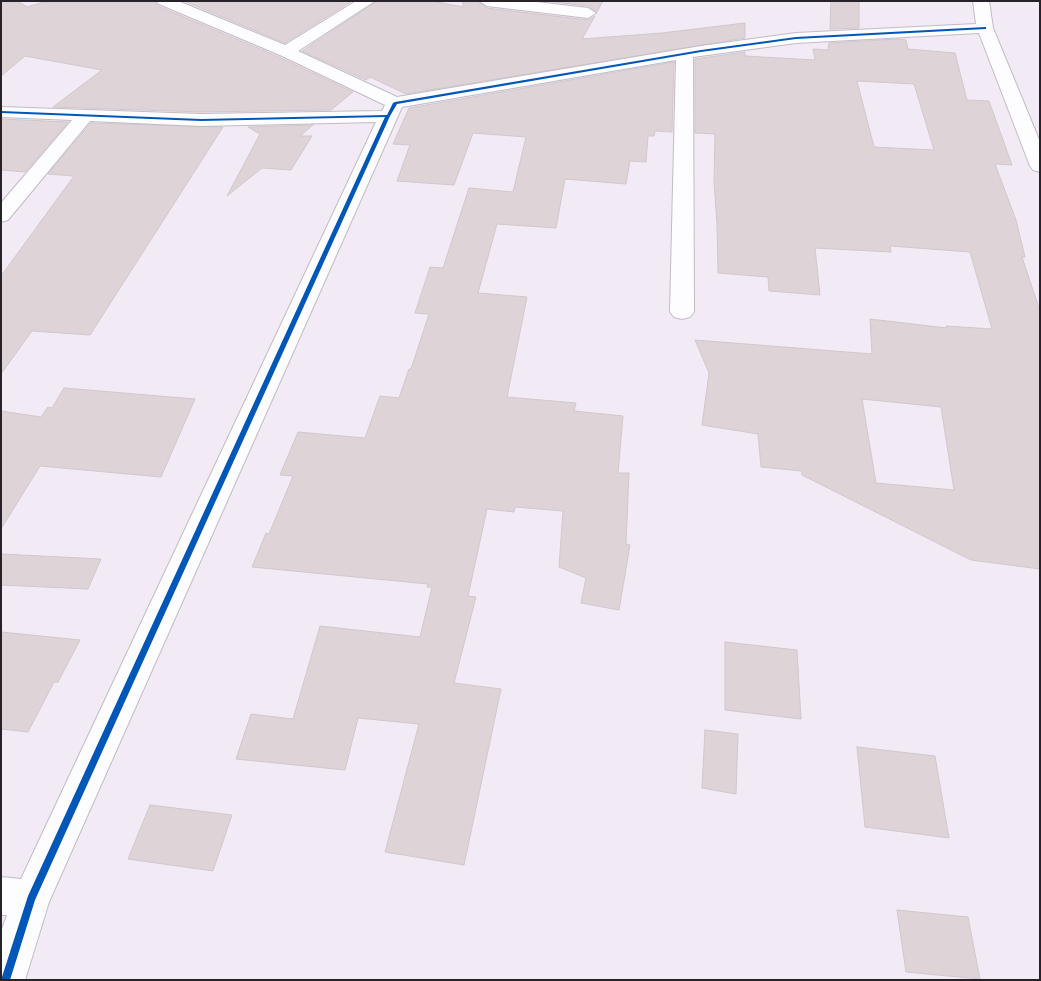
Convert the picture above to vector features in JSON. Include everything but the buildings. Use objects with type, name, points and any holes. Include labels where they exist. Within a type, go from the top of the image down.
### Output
[{"type":"street","points":[[164,1],[286,52],[392,110]]},
{"type":"street","points":[[286,52],[367,1]]},
{"type":"street","points":[[487,1],[588,13]]},
{"type":"street","points":[[981,1],[985,28],[1040,166]]},
{"type":"street","points":[[1,112],[200,120],[392,110],[685,54],[796,38],[985,28]]},
{"type":"street","points":[[682,312],[685,54]]},
{"type":"street","points":[[5,980],[16,898],[392,110]]},
{"type":"street","points":[[1,216],[85,116]]},
{"type":"cycle path","points":[[1,112],[201,120],[388,116],[395,103],[701,51],[796,38],[985,28]]},
{"type":"cycle path","points":[[5,980],[31,899],[388,116]]}]
